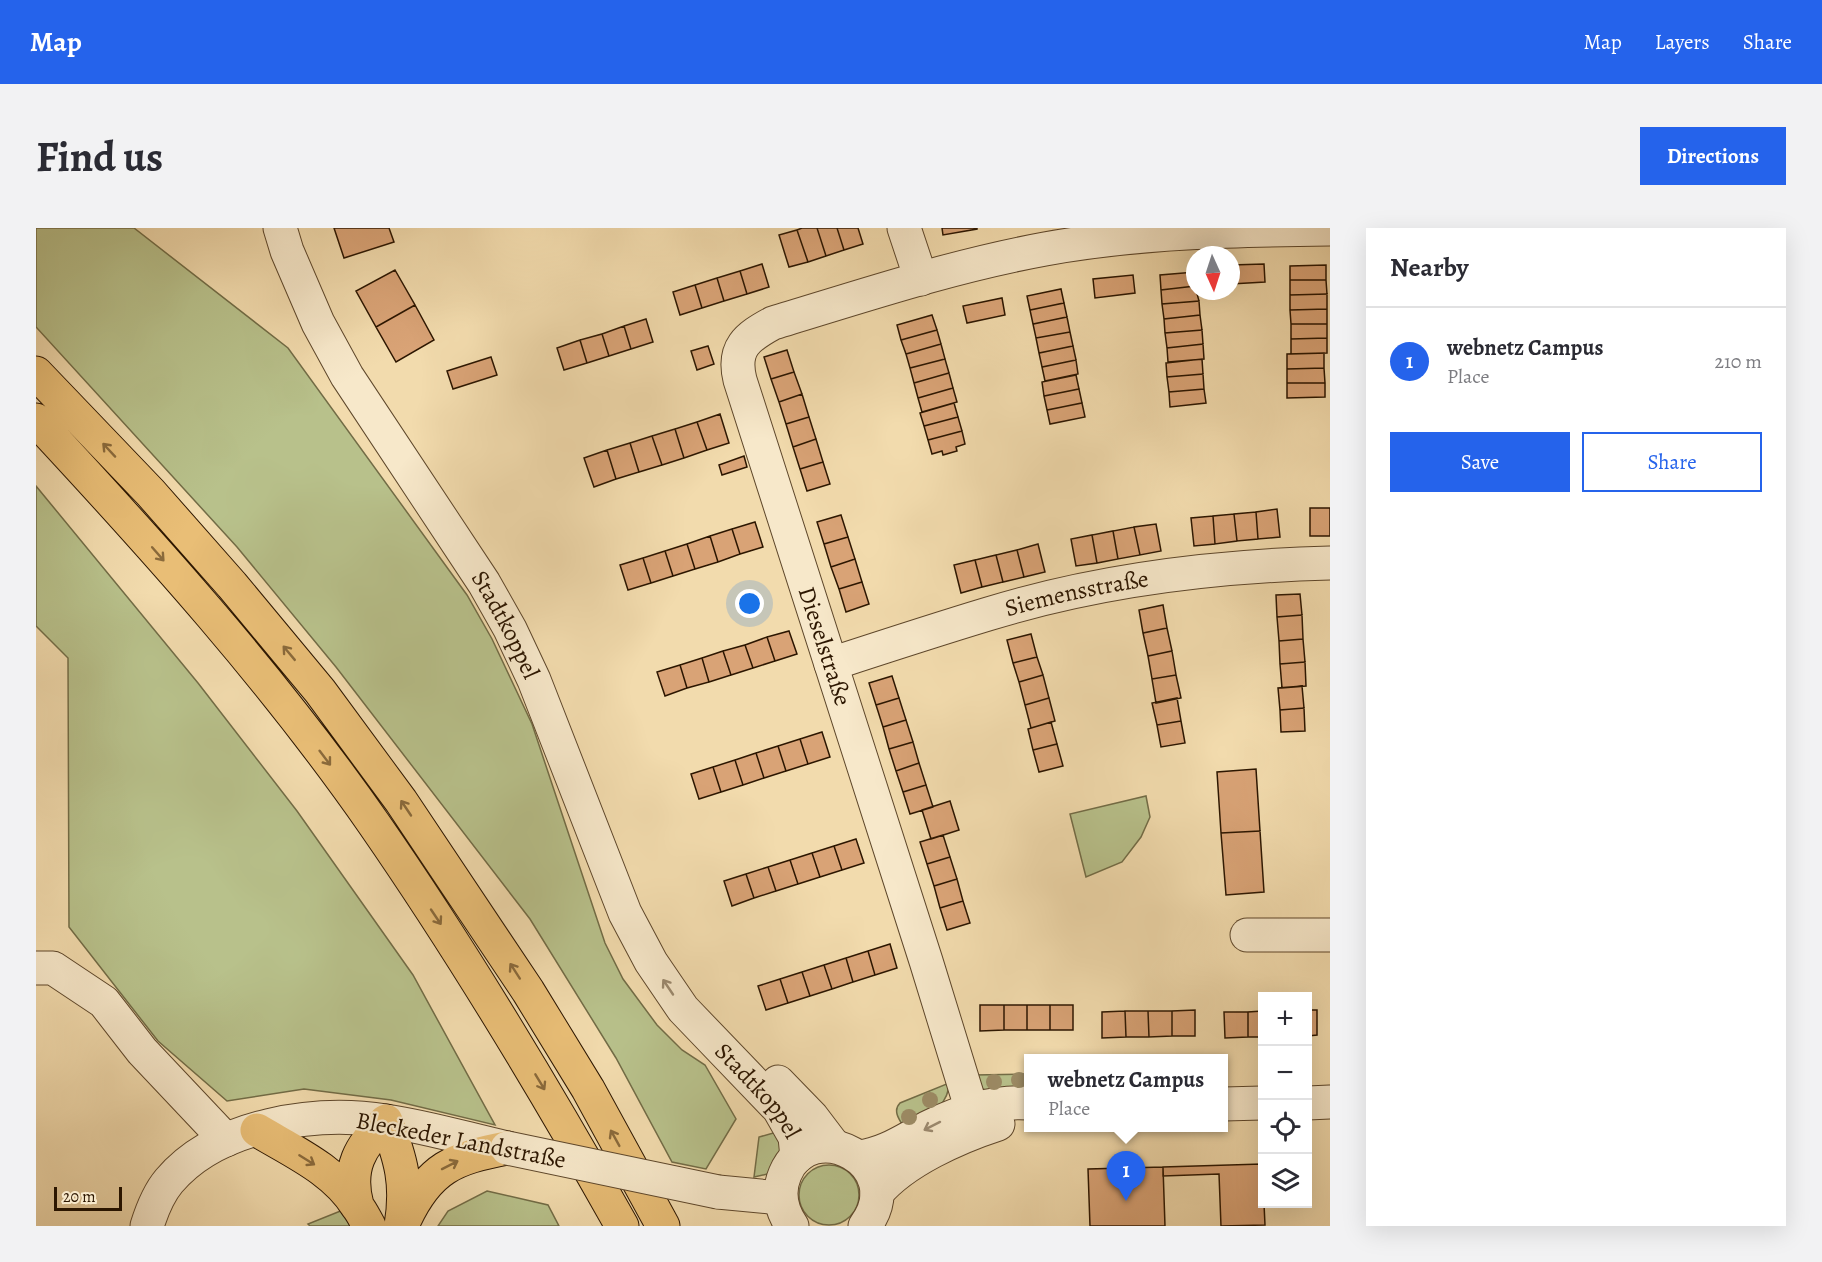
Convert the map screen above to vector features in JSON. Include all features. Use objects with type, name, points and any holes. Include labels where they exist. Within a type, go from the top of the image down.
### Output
[{"type":"highway","points":[[36,373],[150,492],[232,585],[320,691],[388,783],[480,916],[528,991],[588,1089],[663,1226]]},
{"type":"highway","points":[[36,420],[204,606],[289,711],[374,823],[499,1013],[622,1226]]},
{"type":"highway","points":[[363,1215],[353,1191],[358,1158],[367,1139],[386,1121],[395,1142],[405,1189],[401,1226]]},
{"type":"highway","points":[[257,1130],[312,1162],[333,1178],[363,1215]]},
{"type":"highway","points":[[401,1226],[421,1189],[443,1168],[474,1154],[507,1148]]},
{"type":"street","name":"Stadtkoppel","points":[[280,228],[287,251],[318,323],[347,376],[484,583],[510,629],[534,680],[625,913],[651,962],[683,1009],[779,1109],[795,1137],[797,1157]]},
{"type":"street","points":[[904,228],[921,279]]},
{"type":"street","name":"Dieselstraße","points":[[974,1120],[930,972],[740,380],[737,367],[738,355],[755,332],[773,323],[921,279],[1047,249],[1136,237],[1330,229]]},
{"type":"street","name":"Siemensstraße","points":[[831,664],[988,614],[1120,583],[1252,567],[1330,563]]},
{"type":"street","points":[[1246,935],[1330,935]]},
{"type":"street","points":[[36,968],[53,968],[104,1002],[142,1051],[226,1140]]},
{"type":"street","name":"Stadtkoppel","points":[[706,1031],[738,1048],[793,1094],[846,1151],[868,1167],[875,1179],[877,1193]]},
{"type":"street","points":[[1312,1102],[1330,1102]]},
{"type":"street","points":[[865,1226],[876,1206],[877,1193],[884,1185],[911,1165],[943,1147],[974,1120],[1005,1104],[1024,1103]]},
{"type":"street","points":[[1228,1104],[1258,1103]]},
{"type":"street","points":[[786,1212],[782,1183],[797,1157],[808,1150],[821,1147],[846,1151],[886,1150],[932,1126],[974,1120],[1024,1117]]},
{"type":"street","name":"Bleckeder Landstraße","points":[[147,1226],[153,1207],[167,1182],[183,1166],[206,1150],[226,1140],[297,1120],[343,1118],[386,1121],[718,1192],[786,1212]]},
{"type":"green space","points":[[36,228],[134,228],[288,348],[467,595],[492,639],[532,724],[605,943],[623,979],[657,1025],[682,1050],[705,1065],[736,1119],[706,1169],[672,1162],[616,1058],[530,919],[336,667],[237,547],[36,327]]},
{"type":"green space","points":[[36,486],[198,683],[297,811],[413,975],[495,1125],[391,1100],[304,1089],[227,1101],[158,1041],[69,927],[68,658],[36,626]]},
{"type":"green space","points":[[1146,796],[1150,817],[1141,837],[1122,862],[1086,877],[1070,814]]},
{"type":"green space","points":[[1024,1074],[1024,1086],[984,1090],[974,1075]]},
{"type":"green space","points":[[949,1083],[945,1099],[940,1106],[907,1132],[897,1114],[900,1103]]},
{"type":"green space","points":[[784,1130],[788,1141],[772,1173],[754,1177],[759,1137]]},
{"type":"green space","points":[[823,1165],[835,1165],[846,1170],[854,1178],[859,1195],[857,1207],[846,1220],[835,1225],[823,1225],[812,1220],[804,1212],[799,1201],[799,1189],[804,1178],[812,1170]]},
{"type":"green space","points":[[487,1191],[548,1205],[559,1226],[438,1226],[448,1211]]},
{"type":"green space","points":[[348,1208],[357,1226],[310,1226],[308,1224]]},
{"type":"building","points":[[334,228],[389,228],[394,242],[344,258]]},
{"type":"building","points":[[817,228],[826,256],[808,262],[797,230]]},
{"type":"building","points":[[817,228],[837,228],[844,250],[826,256]]},
{"type":"building","points":[[837,228],[858,228],[863,244],[844,250]]},
{"type":"building","points":[[942,228],[977,228],[977,229],[943,235]]},
{"type":"building","points":[[797,230],[808,262],[789,267],[779,235]]},
{"type":"building","points":[[762,264],[769,287],[747,294],[740,271]]},
{"type":"building","points":[[1264,264],[1265,282],[1240,283],[1240,265]]},
{"type":"building","points":[[1326,265],[1326,280],[1290,280],[1290,266]]},
{"type":"building","points":[[395,270],[415,305],[376,327],[356,291]]},
{"type":"building","points":[[740,271],[747,294],[724,301],[717,278]]},
{"type":"building","points":[[1186,273],[1186,287],[1161,290],[1160,275]]},
{"type":"building","points":[[1133,275],[1135,293],[1095,298],[1093,279]]},
{"type":"building","points":[[717,278],[724,301],[702,308],[695,285]]},
{"type":"building","points":[[1290,280],[1326,280],[1327,294],[1290,295]]},
{"type":"building","points":[[695,285],[702,308],[680,315],[673,292]]},
{"type":"building","points":[[1186,287],[1186,300],[1199,301],[1162,304],[1161,290]]},
{"type":"building","points":[[1061,289],[1064,303],[1030,310],[1027,296]]},
{"type":"building","points":[[1327,294],[1327,309],[1290,310],[1290,295]]},
{"type":"building","points":[[1002,298],[1005,315],[967,323],[963,306]]},
{"type":"building","points":[[1199,301],[1200,315],[1164,319],[1162,304]]},
{"type":"building","points":[[1064,303],[1067,317],[1033,324],[1030,310]]},
{"type":"building","points":[[415,305],[434,340],[396,362],[376,327]]},
{"type":"building","points":[[1327,309],[1327,324],[1291,324],[1290,310]]},
{"type":"building","points":[[932,315],[937,330],[901,340],[897,325]]},
{"type":"building","points":[[1200,315],[1202,330],[1165,333],[1164,319]]},
{"type":"building","points":[[1067,317],[1070,332],[1036,338],[1033,324]]},
{"type":"building","points":[[646,319],[653,342],[631,349],[624,326]]},
{"type":"building","points":[[1291,324],[1327,324],[1327,338],[1291,339]]},
{"type":"building","points":[[624,326],[631,349],[609,356],[602,334]]},
{"type":"building","points":[[937,330],[941,344],[906,354],[901,340]]},
{"type":"building","points":[[1202,330],[1203,344],[1167,348],[1165,333]]},
{"type":"building","points":[[1070,332],[1073,346],[1039,353],[1036,338]]},
{"type":"building","points":[[602,334],[609,356],[587,363],[580,340]]},
{"type":"building","points":[[1327,338],[1327,353],[1291,354],[1291,339]]},
{"type":"building","points":[[580,340],[587,363],[564,370],[557,348]]},
{"type":"building","points":[[941,344],[945,359],[910,368],[906,354]]},
{"type":"building","points":[[1203,344],[1204,359],[1168,362],[1167,348]]},
{"type":"building","points":[[708,346],[714,364],[697,370],[691,351]]},
{"type":"building","points":[[1073,346],[1076,360],[1042,367],[1039,353]]},
{"type":"building","points":[[787,350],[794,372],[771,379],[764,357]]},
{"type":"building","points":[[1324,353],[1324,368],[1287,369],[1287,354]]},
{"type":"building","points":[[491,357],[497,375],[453,389],[447,371]]},
{"type":"building","points":[[945,359],[949,373],[914,383],[910,368]]},
{"type":"building","points":[[1202,359],[1203,374],[1167,377],[1166,363]]},
{"type":"building","points":[[1076,360],[1078,374],[1045,381],[1042,367]]},
{"type":"building","points":[[1324,368],[1325,383],[1287,383],[1287,369]]},
{"type":"building","points":[[794,372],[802,394],[779,402],[771,379]]},
{"type":"building","points":[[949,373],[953,388],[918,398],[914,383]]},
{"type":"building","points":[[1203,374],[1204,389],[1169,392],[1167,377]]},
{"type":"building","points":[[1076,375],[1079,389],[1044,396],[1042,382]]},
{"type":"building","points":[[1287,383],[1325,383],[1325,397],[1287,398]]},
{"type":"building","points":[[953,388],[957,402],[922,412],[918,398]]},
{"type":"building","points":[[1079,389],[1082,403],[1047,410],[1044,396]]},
{"type":"building","points":[[1204,389],[1206,403],[1170,407],[1169,392]]},
{"type":"building","points":[[802,394],[809,417],[786,424],[779,402]]},
{"type":"building","points":[[954,403],[958,417],[924,426],[920,413]]},
{"type":"building","points":[[1082,403],[1085,417],[1050,424],[1047,410]]},
{"type":"building","points":[[720,414],[729,443],[707,450],[697,422]]},
{"type":"building","points":[[809,417],[816,439],[793,447],[786,424]]},
{"type":"building","points":[[958,417],[962,431],[928,440],[924,426]]},
{"type":"building","points":[[697,422],[707,450],[684,458],[675,429]]},
{"type":"building","points":[[675,429],[684,458],[662,465],[652,436]]},
{"type":"building","points":[[962,431],[965,444],[956,447],[957,451],[943,455],[942,451],[932,454],[928,440]]},
{"type":"building","points":[[652,436],[662,465],[639,472],[630,443]]},
{"type":"building","points":[[816,439],[823,462],[800,469],[793,447]]},
{"type":"building","points":[[630,443],[639,472],[616,479],[607,450]]},
{"type":"building","points":[[607,450],[616,479],[594,487],[584,458]]},
{"type":"building","points":[[744,456],[747,467],[722,475],[719,465]]},
{"type":"building","points":[[823,462],[830,484],[807,491],[800,469]]},
{"type":"building","points":[[1310,508],[1330,508],[1330,536],[1310,536]]},
{"type":"building","points":[[1277,509],[1280,537],[1258,539],[1256,512]]},
{"type":"building","points":[[1256,512],[1258,539],[1237,541],[1234,514]]},
{"type":"building","points":[[1234,514],[1237,541],[1215,544],[1213,516]]},
{"type":"building","points":[[841,515],[848,537],[824,544],[817,522]]},
{"type":"building","points":[[1213,516],[1215,544],[1194,546],[1191,518]]},
{"type":"building","points":[[755,522],[763,547],[740,554],[732,529]]},
{"type":"building","points":[[1156,524],[1161,551],[1140,555],[1134,527]]},
{"type":"building","points":[[1134,527],[1140,555],[1118,559],[1113,531]]},
{"type":"building","points":[[732,529],[740,554],[718,562],[710,536]]},
{"type":"building","points":[[1113,531],[1118,559],[1097,563],[1092,535]]},
{"type":"building","points":[[1092,535],[1097,563],[1076,566],[1071,539]]},
{"type":"building","points":[[710,536],[718,562],[695,569],[687,544]]},
{"type":"building","points":[[848,537],[855,559],[831,567],[824,544]]},
{"type":"building","points":[[687,544],[695,569],[673,576],[665,551]]},
{"type":"building","points":[[1038,544],[1045,572],[1024,577],[1017,550]]},
{"type":"building","points":[[1017,550],[1024,577],[1003,582],[996,555]]},
{"type":"building","points":[[665,551],[673,576],[651,583],[643,558]]},
{"type":"building","points":[[996,555],[1003,582],[982,587],[975,560]]},
{"type":"building","points":[[643,558],[651,583],[628,590],[620,565]]},
{"type":"building","points":[[855,559],[862,582],[839,589],[831,567]]},
{"type":"building","points":[[975,560],[982,587],[961,593],[954,565]]},
{"type":"building","points":[[862,582],[869,604],[846,612],[839,589]]},
{"type":"building","points":[[1300,594],[1302,615],[1277,617],[1276,595]]},
{"type":"building","points":[[1163,605],[1167,628],[1143,633],[1139,610]]},
{"type":"building","points":[[1302,615],[1303,639],[1279,641],[1277,617]]},
{"type":"building","points":[[1167,628],[1172,651],[1148,656],[1143,633]]},
{"type":"building","points":[[789,631],[797,654],[775,661],[767,637]]},
{"type":"building","points":[[1031,634],[1037,657],[1013,663],[1007,640]]},
{"type":"building","points":[[767,637],[775,661],[753,668],[745,645]]},
{"type":"building","points":[[1303,639],[1305,662],[1280,664],[1279,641]]},
{"type":"building","points":[[745,645],[753,668],[731,675],[723,651]]},
{"type":"building","points":[[723,651],[731,675],[709,682],[702,658]]},
{"type":"building","points":[[1172,651],[1176,675],[1152,679],[1148,656]]},
{"type":"building","points":[[1037,657],[1043,675],[1019,682],[1013,663]]},
{"type":"building","points":[[702,658],[709,682],[687,688],[680,665]]},
{"type":"building","points":[[1305,662],[1306,686],[1282,688],[1280,664]]},
{"type":"building","points":[[680,665],[687,688],[665,696],[657,672]]},
{"type":"building","points":[[1043,675],[1049,698],[1025,705],[1019,682]]},
{"type":"building","points":[[1176,675],[1181,698],[1156,703],[1152,679]]},
{"type":"building","points":[[892,676],[899,698],[876,705],[869,683]]},
{"type":"building","points":[[1302,686],[1304,708],[1280,710],[1278,688]]},
{"type":"building","points":[[899,698],[906,720],[883,727],[876,705]]},
{"type":"building","points":[[1049,698],[1055,721],[1031,728],[1025,705]]},
{"type":"building","points":[[1177,698],[1181,721],[1157,725],[1152,703]]},
{"type":"building","points":[[1304,708],[1305,731],[1281,732],[1280,710]]},
{"type":"building","points":[[906,720],[913,742],[889,749],[883,727]]},
{"type":"building","points":[[1181,721],[1185,743],[1161,747],[1157,725]]},
{"type":"building","points":[[1051,722],[1057,744],[1033,750],[1028,729]]},
{"type":"building","points":[[822,732],[830,757],[808,764],[800,739]]},
{"type":"building","points":[[800,739],[808,764],[786,771],[778,746]]},
{"type":"building","points":[[913,742],[919,763],[896,771],[889,749]]},
{"type":"building","points":[[1057,744],[1063,766],[1039,772],[1033,750]]},
{"type":"building","points":[[778,746],[786,771],[764,778],[756,753]]},
{"type":"building","points":[[756,753],[764,778],[743,785],[735,760]]},
{"type":"building","points":[[735,760],[743,785],[721,792],[713,767]]},
{"type":"building","points":[[919,763],[926,785],[903,792],[896,771]]},
{"type":"building","points":[[713,767],[721,792],[699,799],[691,774]]},
{"type":"building","points":[[1256,769],[1260,831],[1221,833],[1217,772]]},
{"type":"building","points":[[926,785],[933,807],[910,814],[903,792]]},
{"type":"building","points":[[950,801],[959,830],[931,839],[922,810]]},
{"type":"building","points":[[1260,831],[1264,892],[1226,895],[1221,833]]},
{"type":"building","points":[[943,835],[950,857],[927,864],[920,842]]},
{"type":"building","points":[[856,839],[864,863],[842,870],[834,846]]},
{"type":"building","points":[[834,846],[842,870],[820,877],[812,853]]},
{"type":"building","points":[[812,853],[820,877],[798,884],[790,860]]},
{"type":"building","points":[[950,857],[957,879],[934,886],[927,864]]},
{"type":"building","points":[[790,860],[798,884],[776,891],[768,867]]},
{"type":"building","points":[[768,867],[776,891],[754,898],[746,874]]},
{"type":"building","points":[[746,874],[754,898],[732,906],[724,881]]},
{"type":"building","points":[[957,879],[963,901],[940,908],[934,886]]},
{"type":"building","points":[[963,901],[970,923],[947,930],[940,908]]},
{"type":"building","points":[[890,944],[897,968],[875,975],[868,951]]},
{"type":"building","points":[[868,951],[875,975],[853,982],[846,958]]},
{"type":"building","points":[[846,958],[853,982],[832,989],[824,965]]},
{"type":"building","points":[[824,965],[832,989],[810,996],[802,972]]},
{"type":"building","points":[[802,972],[810,996],[788,1003],[780,979]]},
{"type":"building","points":[[780,979],[788,1003],[766,1010],[758,986]]},
{"type":"building","points":[[980,1005],[1004,1005],[1004,1030],[980,1031]]},
{"type":"building","points":[[1004,1005],[1027,1005],[1027,1030],[1004,1030]]},
{"type":"building","points":[[1027,1005],[1050,1005],[1050,1030],[1027,1030]]},
{"type":"building","points":[[1050,1005],[1073,1005],[1073,1030],[1050,1030]]},
{"type":"building","points":[[1195,1010],[1195,1036],[1172,1036],[1172,1011]]},
{"type":"building","points":[[1312,1010],[1317,1010],[1317,1035],[1312,1036]]},
{"type":"building","points":[[1125,1011],[1126,1037],[1102,1038],[1102,1012]]},
{"type":"building","points":[[1125,1011],[1148,1011],[1149,1037],[1126,1037]]},
{"type":"building","points":[[1148,1011],[1172,1011],[1172,1036],[1149,1037]]},
{"type":"building","points":[[1258,1011],[1258,1037],[1248,1037],[1248,1012]]},
{"type":"building","points":[[1224,1012],[1248,1012],[1248,1037],[1225,1038]]},
{"type":"building","points":[[1258,1164],[1258,1208],[1264,1208],[1265,1225],[1221,1226],[1219,1174],[1163,1176],[1163,1167]]},
{"type":"building","points":[[1163,1167],[1165,1226],[1090,1226],[1088,1169]]},
{"type":"place","name":"webnetz Campus","points":[[1126,1201]]}]
